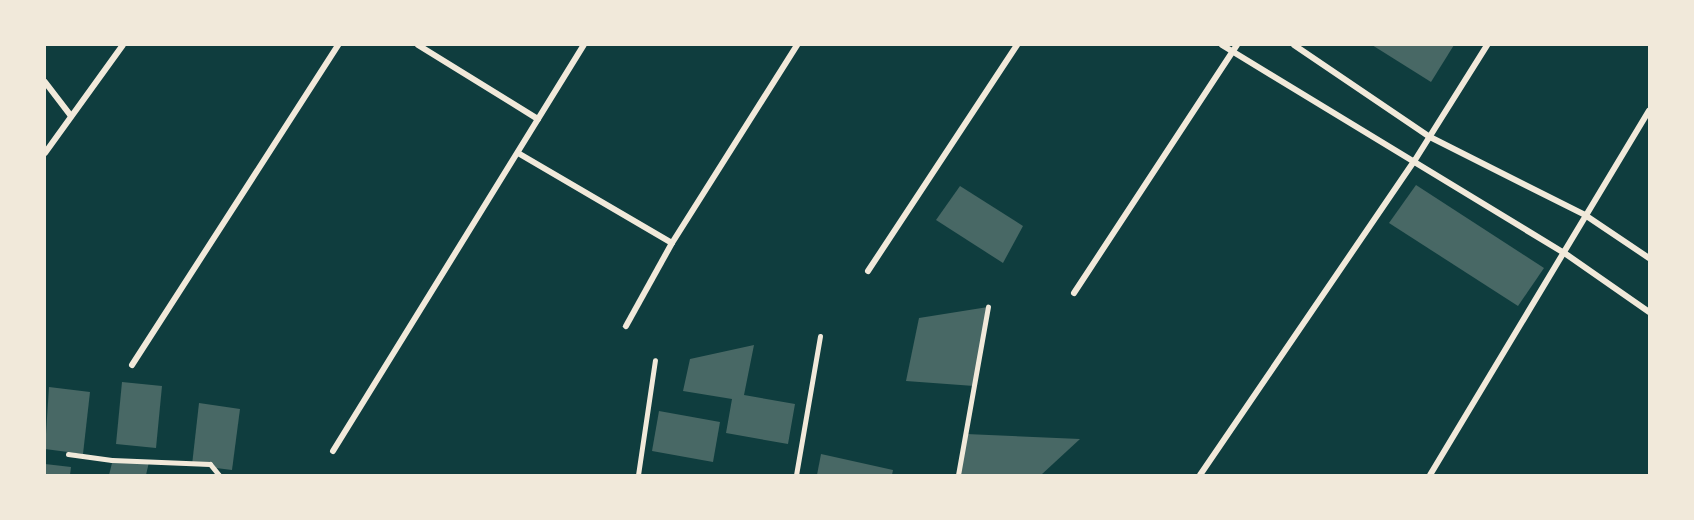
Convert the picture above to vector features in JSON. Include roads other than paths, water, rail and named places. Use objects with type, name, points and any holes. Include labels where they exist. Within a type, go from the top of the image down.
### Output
[{"type":"street","points":[[45,153],[123,45]]},
{"type":"street","points":[[132,365],[338,45]]},
{"type":"street","points":[[417,45],[538,119]]},
{"type":"street","points":[[333,451],[584,45]]},
{"type":"street","points":[[626,326],[672,243],[797,45]]},
{"type":"street","points":[[868,271],[1017,45]]},
{"type":"street","points":[[1222,45],[1415,160],[1563,252],[1649,312]]},
{"type":"street","points":[[1074,293],[1237,45]]},
{"type":"street","points":[[1294,45],[1430,137],[1585,215],[1649,258]]},
{"type":"street","points":[[1200,475],[1415,160],[1487,45]]},
{"type":"street","points":[[45,82],[72,116]]},
{"type":"street","points":[[1430,475],[1649,111]]},
{"type":"street","points":[[518,153],[672,243]]},
{"type":"street","points":[[958,475],[988,306]]},
{"type":"street","points":[[796,475],[820,336]]},
{"type":"street","points":[[638,475],[655,360]]},
{"type":"street","points":[[68,454],[112,460],[210,464],[219,475]]}]
